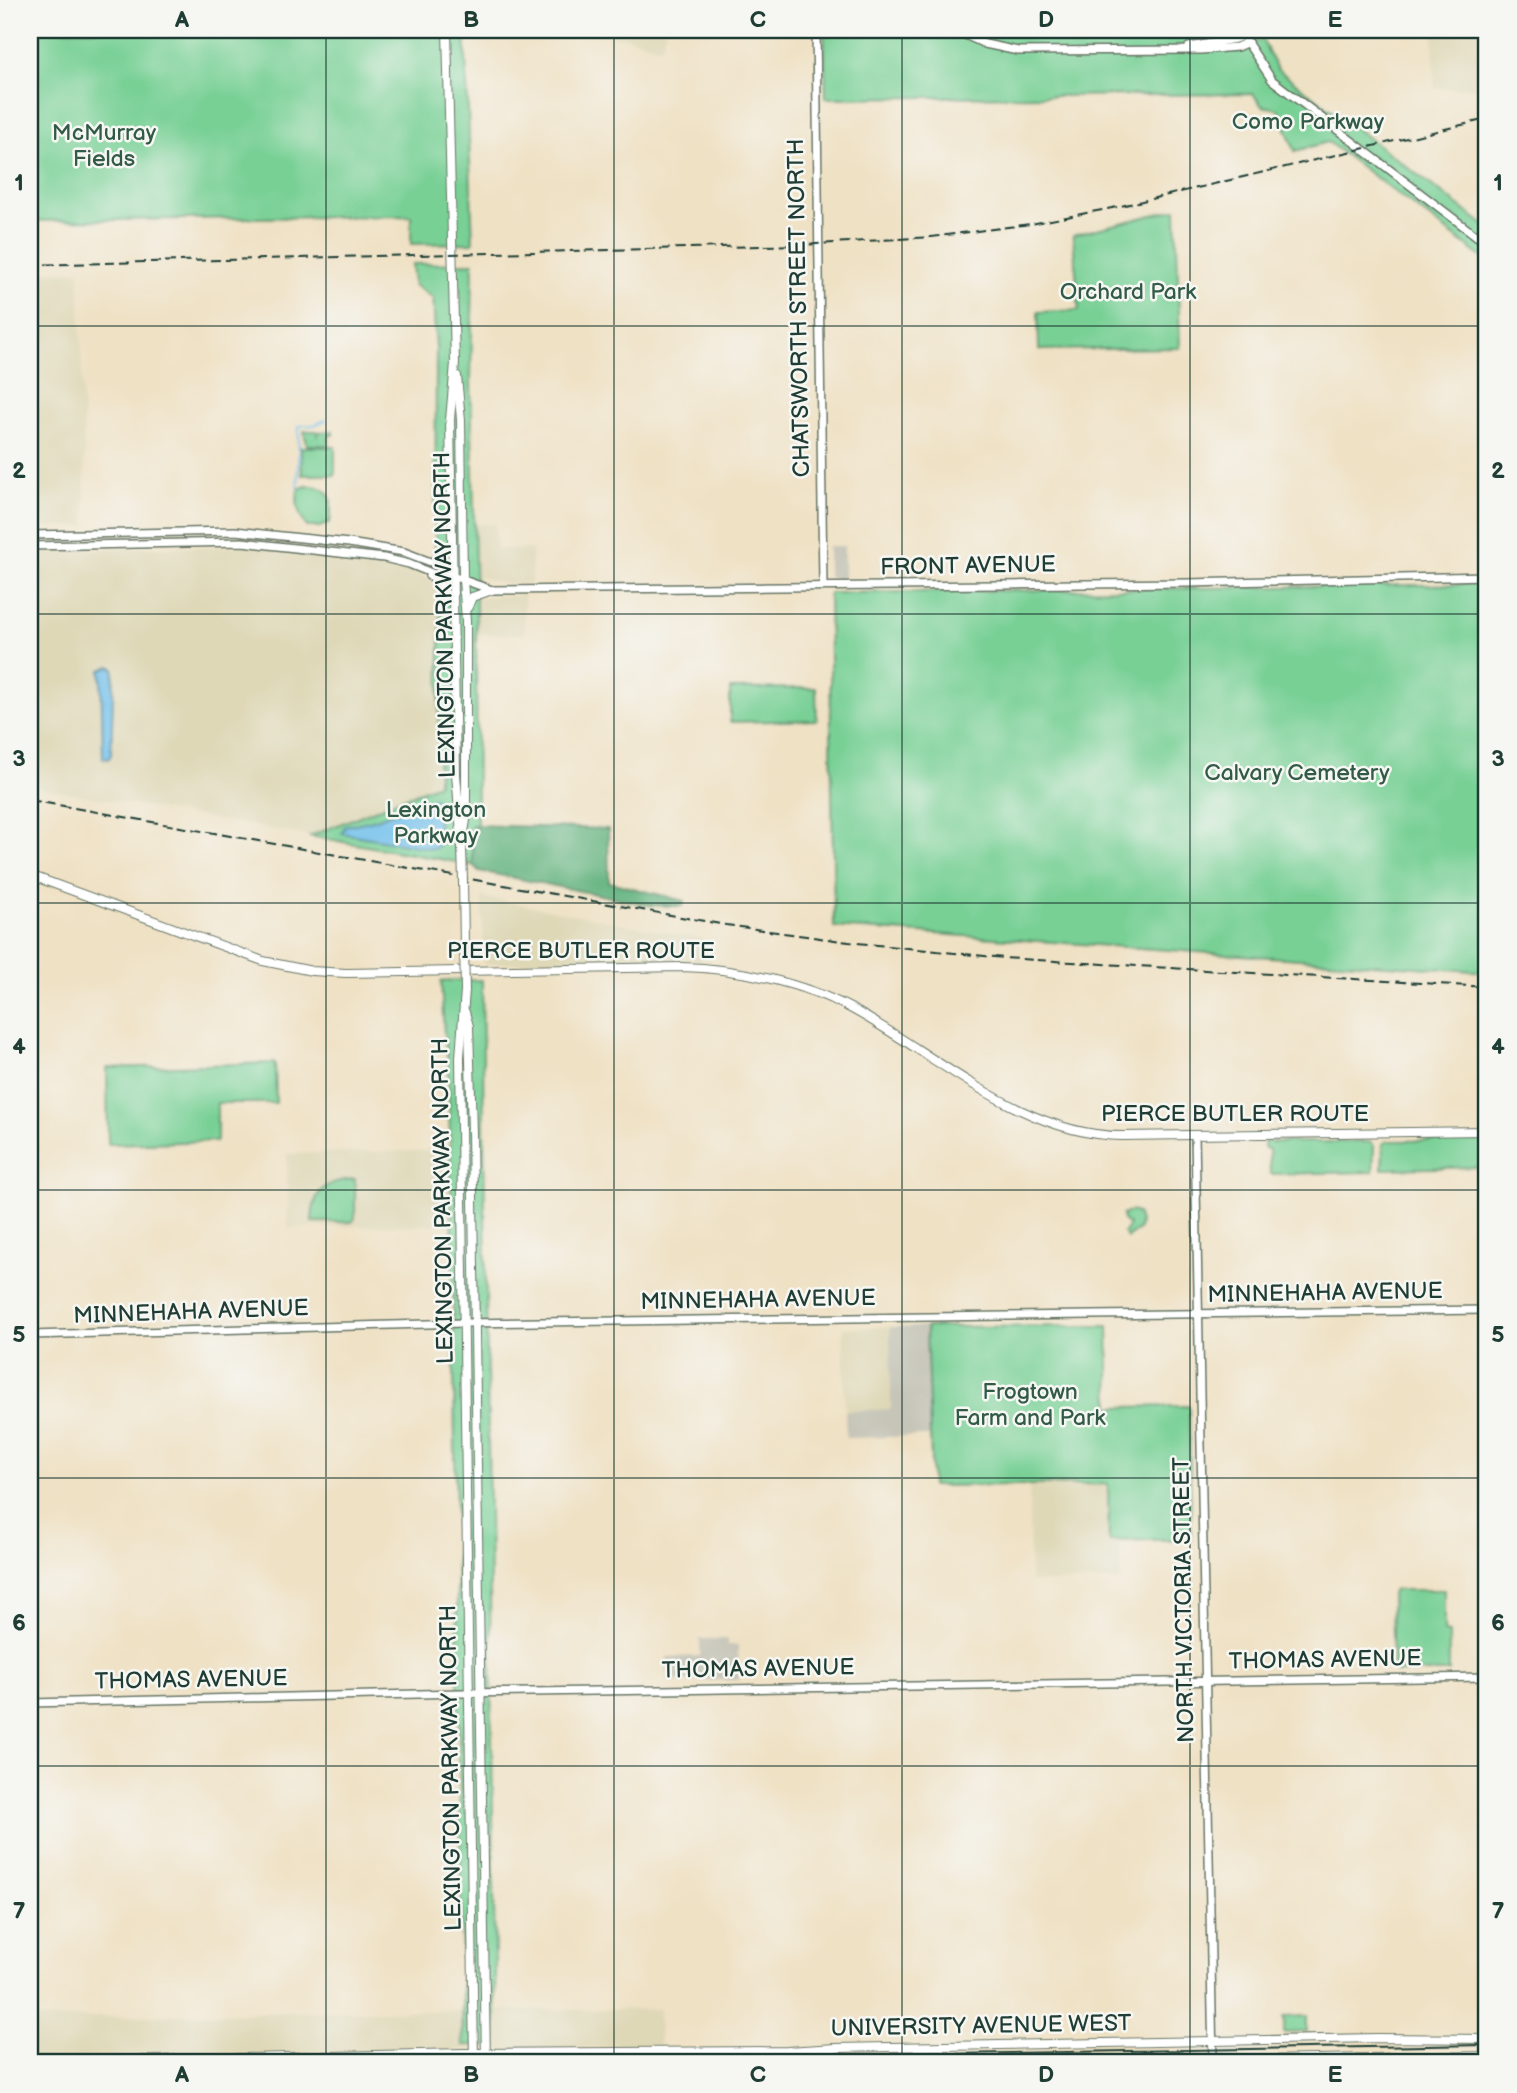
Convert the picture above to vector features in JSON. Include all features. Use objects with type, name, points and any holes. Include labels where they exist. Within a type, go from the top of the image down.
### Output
[{"type":"main road","name":"LEXINGTON PARKWAY NORTH","points":[[447,30],[454,363],[450,420],[456,774],[462,846]]},
{"type":"main road","name":"LEXINGTON PARKWAY NORTH","points":[[454,363],[461,420],[466,616],[466,820],[462,846]]},
{"type":"main road","points":[[466,616],[472,597],[492,590]]},
{"type":"main road","points":[[462,846],[465,1012]]},
{"type":"main road","name":"PIERCE BUTLER ROUTE","points":[[30,875],[257,959],[312,971],[346,973],[682,967],[738,972],[792,986],[841,1004],[1012,1107],[1057,1126],[1083,1133],[1110,1136],[1487,1131]]},
{"type":"main road","name":"LEXINGTON PARKWAY NORTH","points":[[465,1012],[470,1048],[486,2063]]},
{"type":"main road","name":"LEXINGTON PARKWAY NORTH","points":[[465,1012],[460,1049],[474,2063]]},
{"type":"main road","name":"UNIVERSITY AVENUE WEST","points":[[30,2063],[1377,2038],[1487,2039]]},
{"type":"main road","name":"UNIVERSITY AVENUE WEST","points":[[1091,2063],[1487,2056]]},
{"type":"main road","name":"UNIVERSITY AVENUE WEST","points":[[924,2063],[1014,2063]]},
{"type":"street","name":"CHATSWORTH STREET NORTH","points":[[816,30],[823,586]]},
{"type":"street","points":[[954,30],[985,44],[1018,51],[1225,48],[1246,34]]},
{"type":"street","points":[[1216,42],[1233,30]]},
{"type":"street","points":[[1182,49],[1246,34]]},
{"type":"street","points":[[1246,34],[1259,62],[1272,80],[1487,244]]},
{"type":"street","points":[[30,535],[256,532],[387,548],[444,567],[453,576]]},
{"type":"street","points":[[30,546],[242,542],[375,556],[414,566],[444,578],[453,576]]},
{"type":"street","points":[[414,566],[439,582],[453,605]]},
{"type":"street","name":"FRONT AVENUE","points":[[453,576],[492,590],[1200,583],[1487,576]]},
{"type":"street","name":"NORTH VICTORIA STREET","points":[[1195,1135],[1213,2062]]},
{"type":"street","name":"MINNEHAHA AVENUE","points":[[30,1335],[464,1323],[1487,1310]]},
{"type":"street","name":"THOMAS AVENUE","points":[[30,1703],[470,1693],[1487,1677]]},
{"type":"shaded area","points":[[589,30],[666,30],[661,48],[629,38],[589,33]]},
{"type":"shaded area","points":[[1433,30],[1487,30],[1487,88],[1435,89]]},
{"type":"shaded area","points":[[79,271],[86,526],[30,527],[30,272]]},
{"type":"shaded area","points":[[467,524],[495,524],[497,549],[532,549],[531,582],[506,584],[470,574]]},
{"type":"shaded area","points":[[246,546],[389,561],[435,581],[441,588],[438,784],[310,836],[30,786],[30,550]]},
{"type":"shaded area","points":[[828,546],[844,546],[844,579],[828,577]]},
{"type":"shaded area","points":[[524,595],[524,634],[468,635],[471,604],[478,596]]},
{"type":"shaded area","points":[[482,897],[713,941],[710,960],[484,964]]},
{"type":"shaded area","points":[[450,1150],[452,1224],[288,1228],[287,1154]]},
{"type":"shaded area","points":[[890,1327],[892,1410],[845,1411],[843,1328]]},
{"type":"shaded area","points":[[890,1327],[926,1327],[930,1436],[846,1438],[845,1411],[891,1409]]},
{"type":"shaded area","points":[[1108,1484],[1109,1541],[1120,1541],[1121,1581],[1030,1582],[1029,1485]]},
{"type":"shaded area","points":[[700,1639],[727,1639],[727,1645],[738,1645],[739,1680],[667,1681],[667,1657],[700,1656]]},
{"type":"shaded area","points":[[659,2009],[660,2046],[30,2059],[30,2019],[296,2012]]},
{"type":"green space","name":"McMurray Fields","points":[[30,30],[465,30],[473,243],[411,244],[411,216],[30,221]]},
{"type":"green space","name":"Como Parkway","points":[[824,30],[1231,30],[1237,52],[1262,39],[1277,69],[1487,227],[1487,261],[1328,142],[1295,151],[1278,109],[1262,106],[1253,94],[826,98]]},
{"type":"green space","name":"Orchard Park","points":[[1176,209],[1180,348],[1039,350],[1038,312],[1079,310],[1073,235]]},
{"type":"green space","name":"Lexington Parkway","points":[[473,263],[471,382],[477,825],[472,825],[473,865],[310,836],[438,784],[441,588],[435,581],[436,348],[433,298],[414,285],[412,264]]},
{"type":"green space","points":[[304,431],[317,431],[317,435],[319,432],[333,431],[333,435],[329,435],[329,445],[307,445]]},
{"type":"green space","points":[[301,447],[335,447],[335,475],[302,475]]},
{"type":"green space","points":[[306,486],[321,488],[331,500],[330,522],[320,527],[307,527],[300,513],[298,489]]},
{"type":"green space","name":"Calvary Cemetery","points":[[1487,584],[1487,972],[834,927],[829,593]]},
{"type":"green space","points":[[816,688],[817,720],[730,722],[730,689]]},
{"type":"green space","points":[[472,825],[608,829],[609,882],[684,901],[683,906],[651,905],[479,871],[473,865]]},
{"type":"green space","points":[[482,980],[496,2045],[463,2045],[452,1224],[448,1064],[441,981]]},
{"type":"green space","points":[[275,1063],[276,1103],[217,1103],[217,1141],[108,1144],[107,1068]]},
{"type":"green space","points":[[1487,1140],[1487,1167],[1382,1169],[1383,1144],[1387,1141]]},
{"type":"green space","points":[[1264,1142],[1371,1142],[1374,1146],[1373,1172],[1270,1174],[1269,1149],[1264,1148]]},
{"type":"green space","points":[[355,1179],[355,1218],[352,1222],[312,1222],[315,1202],[323,1189],[336,1182]]},
{"type":"green space","points":[[1131,1211],[1137,1213],[1139,1229],[1127,1238],[1124,1233],[1129,1225],[1122,1215]]},
{"type":"green space","name":"Frogtown Farm and Park","points":[[1108,1326],[1110,1407],[1189,1406],[1191,1539],[1109,1541],[1108,1484],[932,1486],[926,1327]]},
{"type":"green space","points":[[1394,1590],[1444,1590],[1444,1632],[1449,1633],[1449,1672],[1393,1670],[1391,1595]]},
{"type":"green space","points":[[1307,2016],[1307,2032],[1284,2033],[1284,2017]]},
{"type":"water","points":[[109,666],[114,668],[111,755],[108,759],[103,758],[101,670]]},
{"type":"water","points":[[434,798],[437,802],[439,846],[433,849],[342,833],[345,826],[370,821]]},
{"type":"waterway","points":[[298,489],[299,426],[314,425],[326,420]]},
{"type":"tram line","points":[[401,2063],[1487,2045]]},
{"type":"railway","points":[[30,265],[801,245],[931,237],[1031,224],[1117,207],[1487,119]]},
{"type":"railway","points":[[30,800],[726,925],[849,942],[1004,958],[1487,987]]}]
